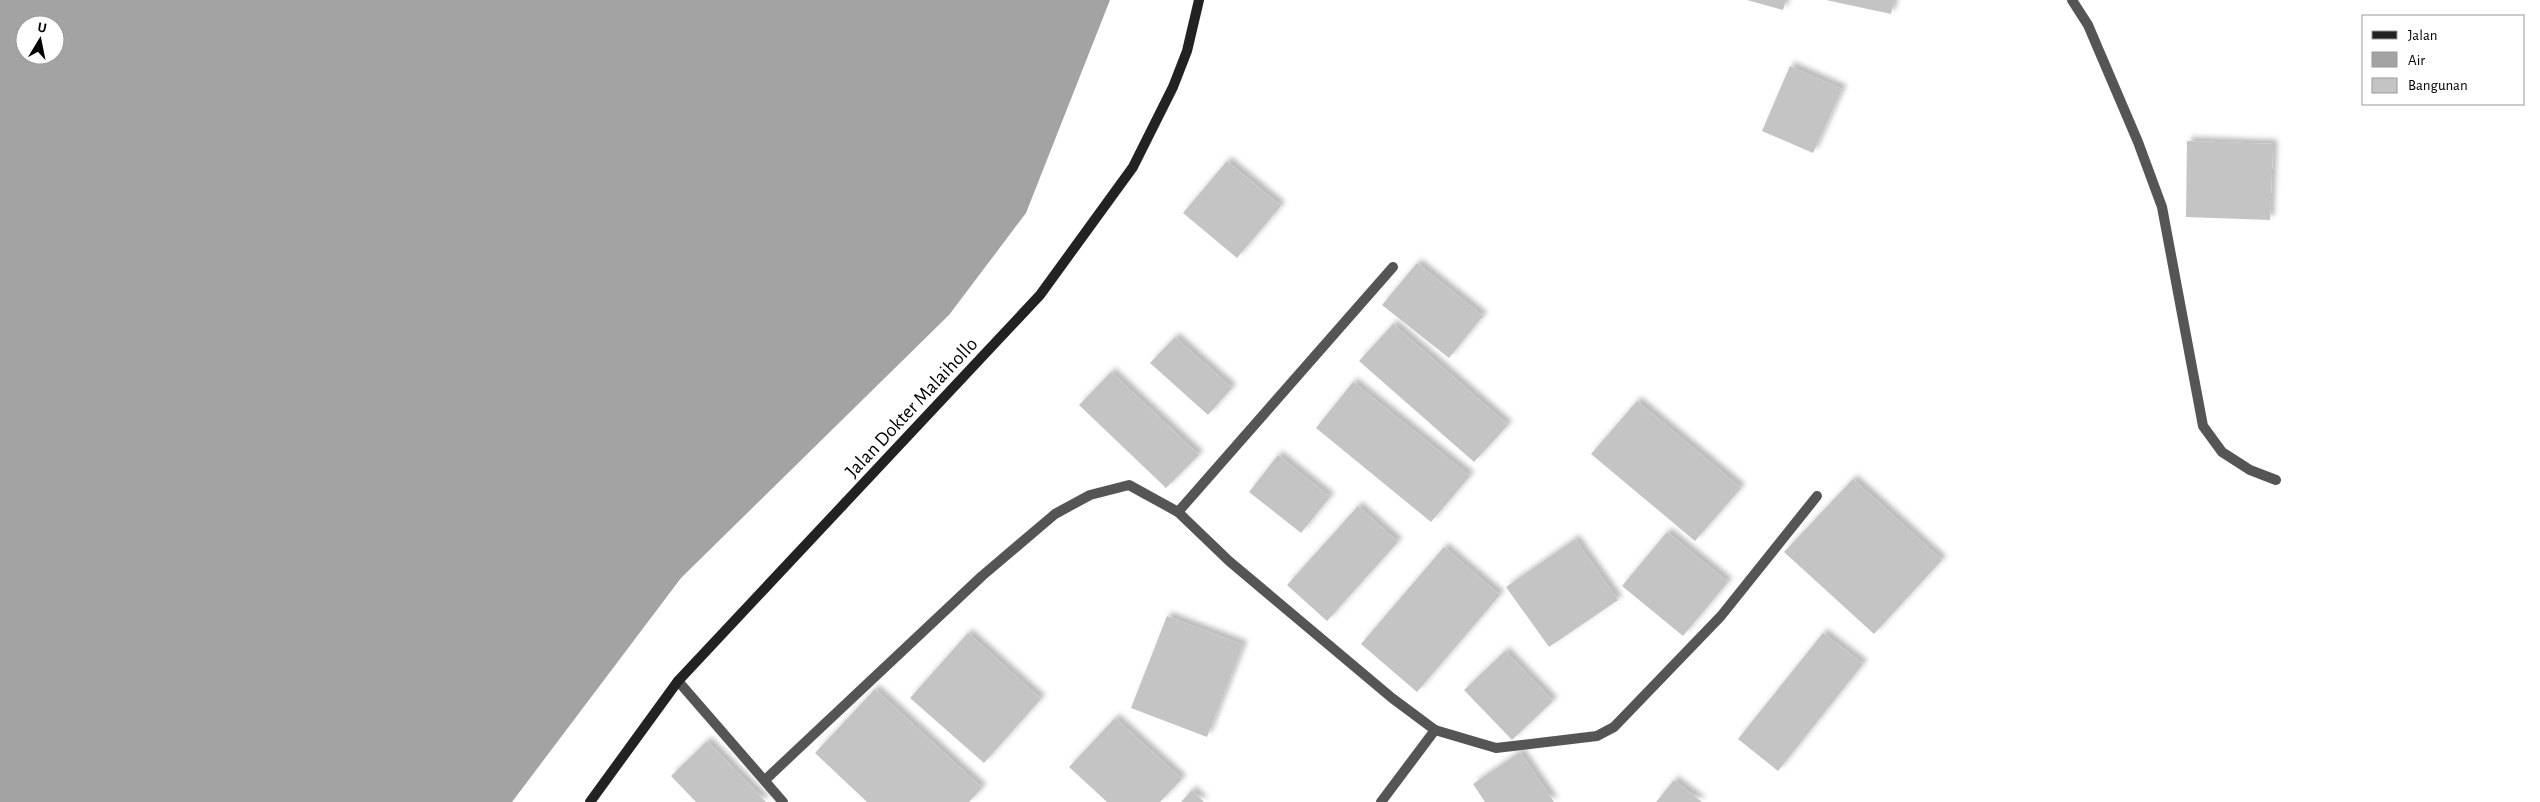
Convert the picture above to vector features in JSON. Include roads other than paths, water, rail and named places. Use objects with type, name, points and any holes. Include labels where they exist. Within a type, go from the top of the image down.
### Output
[{"type":"main road","name":"Jalan Dokter Malaihollo","points":[[590,802],[678,682],[1040,295],[1134,167],[1160,117],[1187,51],[1199,0]]},
{"type":"street","points":[[2072,0],[2088,25],[2138,142],[2162,207],[2203,426],[2222,452],[2250,470],[2276,480]]},
{"type":"street","points":[[1178,512],[1393,267]]},
{"type":"street","points":[[765,780],[982,576],[1055,514],[1090,495],[1129,485],[1178,512],[1229,561],[1392,698],[1435,730],[1496,748],[1597,736],[1614,727],[1721,616],[1817,496]]},
{"type":"street","points":[[678,682],[783,802]]},
{"type":"street","points":[[1381,802],[1435,730]]},
{"type":"water","points":[[0,0],[1110,0],[1026,213],[949,315],[681,578],[512,802],[0,802]]}]
